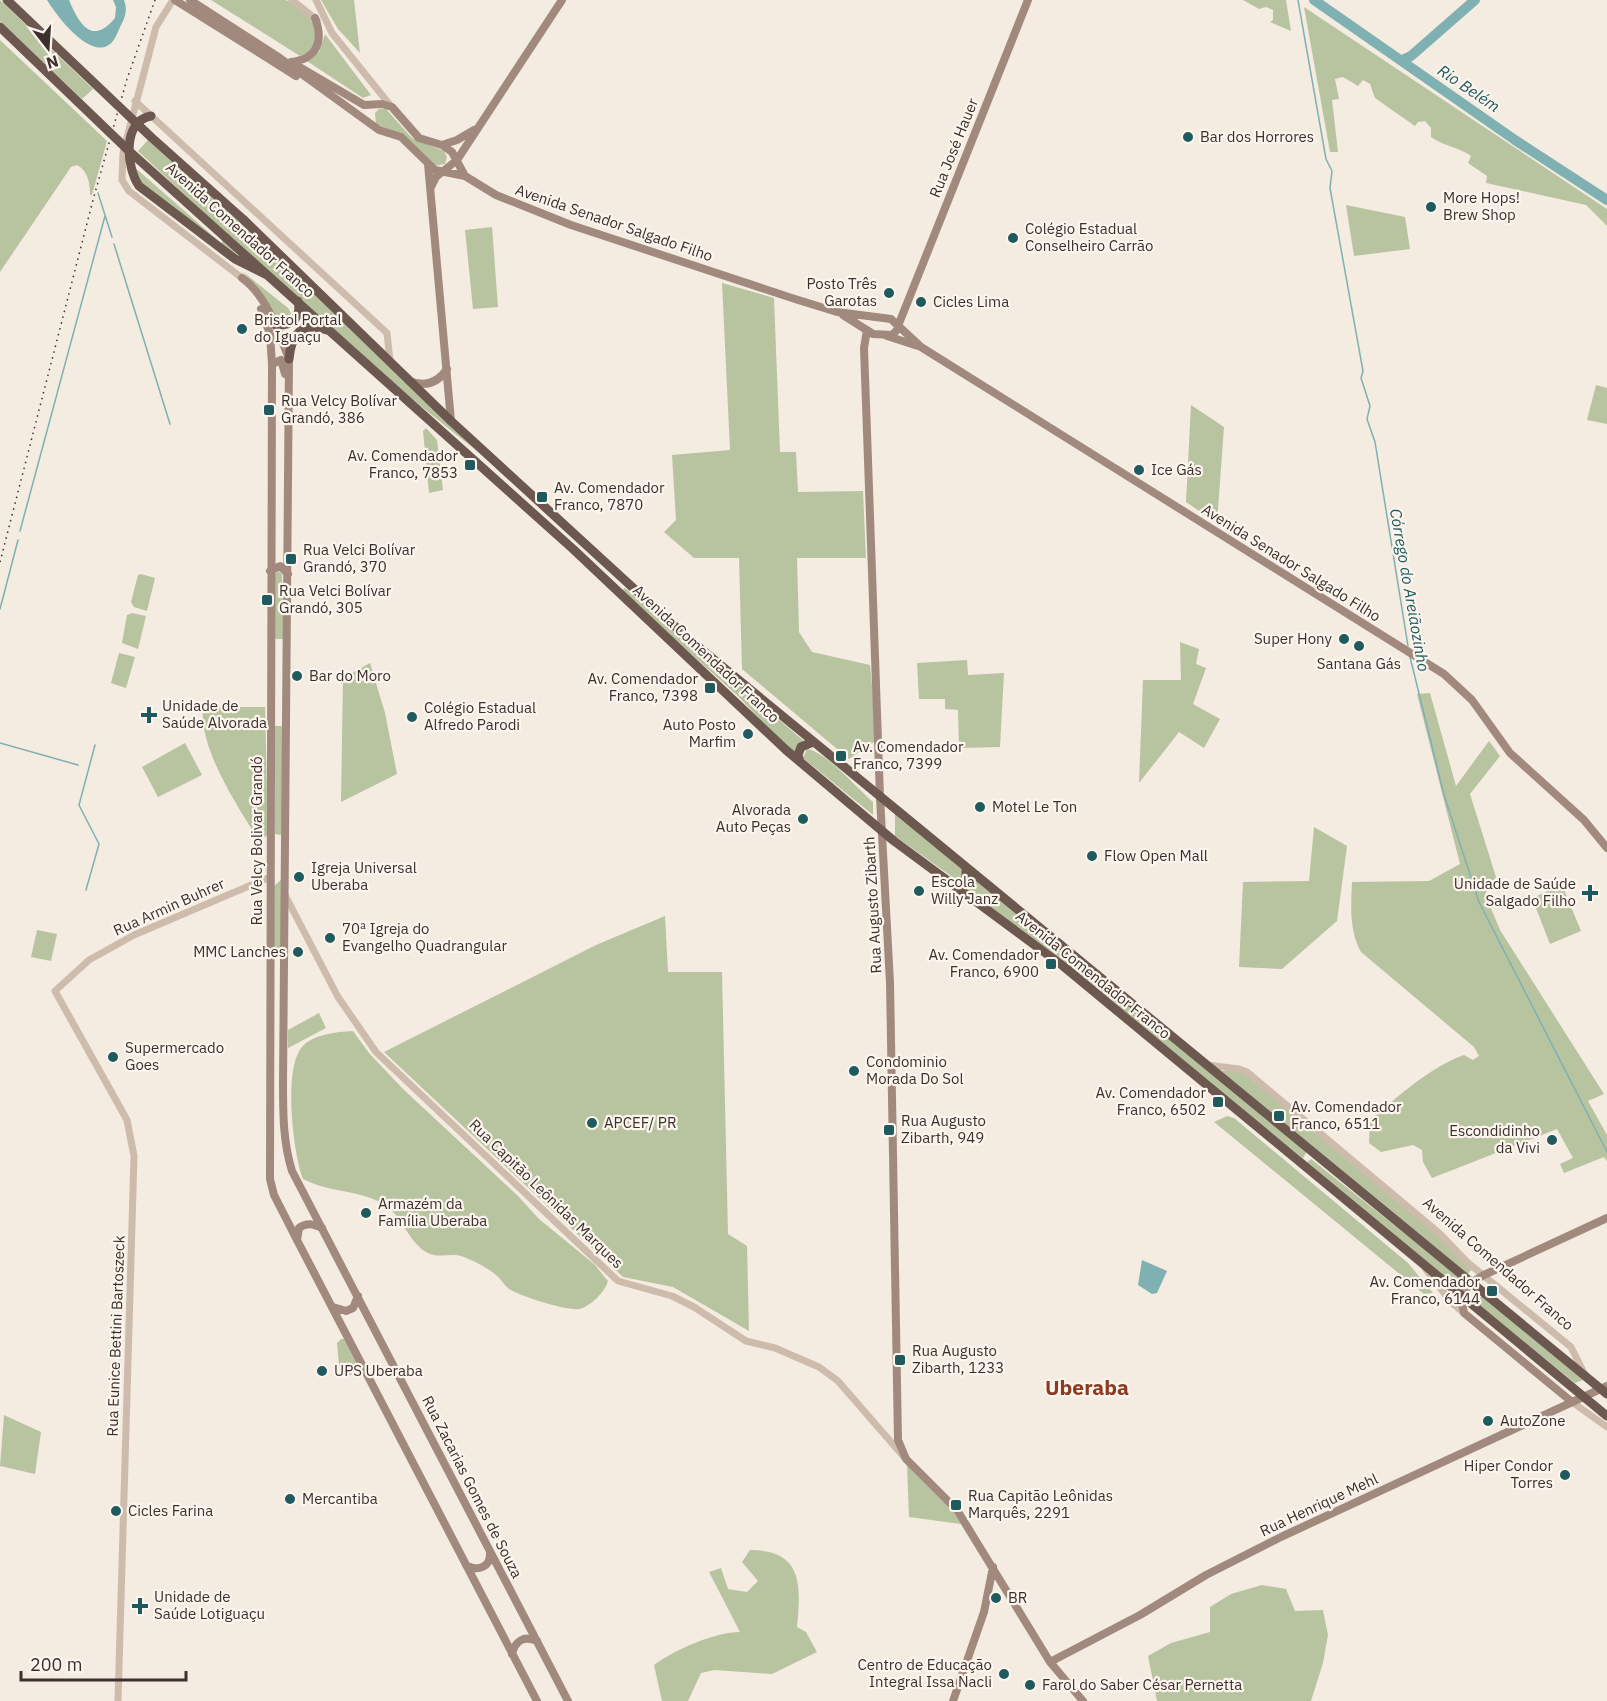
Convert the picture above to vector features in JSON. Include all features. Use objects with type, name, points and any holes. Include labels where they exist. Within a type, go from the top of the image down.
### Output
[{"type":"highway","name":"Avenida Comendador Franco","points":[[7,0],[151,137],[244,220],[451,421],[690,640],[1585,1376],[1605,1390]]},
{"type":"highway","name":"Avenida Comendador Franco","points":[[0,27],[128,150],[573,549],[800,762],[883,832],[1063,966],[1607,1416]]},
{"type":"highway","points":[[148,113],[135,126],[131,142],[129,161],[131,174],[139,186],[235,259],[259,273],[271,276]]},
{"type":"highway","points":[[276,325],[286,325],[296,319],[300,307],[298,301]]},
{"type":"highway","points":[[289,359],[293,337],[300,329],[311,326],[332,332]]},
{"type":"highway","points":[[573,549],[580,548],[592,558],[603,560]]},
{"type":"highway","points":[[800,762],[798,755],[801,747],[813,742]]},
{"type":"highway","points":[[949,882],[963,882],[966,878],[966,868]]},
{"type":"highway","points":[[1302,1165],[1305,1156],[1311,1153],[1316,1155]]},
{"type":"main road","points":[[174,0],[293,75],[306,79]]},
{"type":"main road","name":"Avenida Senador Salgado Filho","points":[[190,0],[278,56],[306,79],[380,130],[401,137],[422,155],[428,164],[442,171],[465,176],[496,195],[551,218],[837,312],[886,317],[921,347],[1444,674],[1472,700],[1510,753],[1584,820],[1607,848]]},
{"type":"main road","points":[[431,188],[442,171],[457,160],[562,0]]},
{"type":"main road","name":"Rua José Hauer","points":[[898,327],[1028,0]]},
{"type":"main road","points":[[291,62],[308,57],[316,50],[320,35],[315,18]]},
{"type":"main road","name":"Avenida Senador Salgado Filho","points":[[278,56],[364,105],[392,107]]},
{"type":"main road","points":[[370,121],[372,109],[376,105]]},
{"type":"main road","points":[[392,107],[419,138],[442,145],[452,152],[465,176]]},
{"type":"main road","points":[[442,145],[457,140],[477,128]]},
{"type":"main road","points":[[428,164],[451,421]]},
{"type":"main road","name":"Rua Velcy Bolivar Grandó","points":[[242,278],[252,285],[276,325],[289,359],[283,1083],[284,1138],[288,1157]]},
{"type":"main road","name":"Rua Velcy Bolivar Grandó","points":[[242,278],[266,318],[272,364],[268,1162],[274,1195],[297,1240]]},
{"type":"main road","points":[[886,317],[900,313],[905,306]]},
{"type":"main road","name":"Avenida Senador Salgado Filho","points":[[837,312],[866,329],[921,347]]},
{"type":"main road","points":[[866,329],[865,320],[872,316]]},
{"type":"main road","points":[[864,348],[870,339],[884,336],[898,327]]},
{"type":"main road","name":"Rua Augusto Zibarth","points":[[866,329],[864,348],[880,797],[891,991],[898,1440],[906,1459]]},
{"type":"main road","points":[[272,364],[278,360],[282,362],[288,398]]},
{"type":"main road","points":[[410,381],[431,382],[447,369]]},
{"type":"main road","points":[[270,530],[277,556],[283,557],[288,552]]},
{"type":"main road","points":[[270,571],[280,566],[288,574]]},
{"type":"main road","points":[[270,965],[275,973],[284,969]]},
{"type":"main road","points":[[269,1083],[276,1088],[283,1083]]},
{"type":"main road","name":"Rua Zacarias Gomes de Souza","points":[[288,1157],[292,1171],[568,1701]]},
{"type":"main road","points":[[1464,1313],[1461,1296],[1471,1282],[1607,1218]]},
{"type":"main road","points":[[322,1228],[310,1223],[304,1224],[297,1234],[297,1240],[537,1701]]},
{"type":"main road","points":[[332,1307],[346,1311],[352,1308],[358,1296]]},
{"type":"main road","name":"Avenida Comendador Franco","points":[[1464,1313],[1572,1402]]},
{"type":"main road","name":"Rua Henrique Mehl","points":[[1050,1662],[1273,1541],[1584,1396],[1605,1390]]},
{"type":"main road","name":"Rua Capitão Leônidas Marques","points":[[906,1459],[957,1510],[1050,1662],[1083,1701]]},
{"type":"main road","points":[[980,1547],[985,1563],[988,1590]]},
{"type":"main road","points":[[466,1565],[478,1569],[484,1567],[490,1558],[490,1552]]},
{"type":"main road","points":[[953,1701],[984,1612],[993,1567]]},
{"type":"main road","points":[[988,1590],[995,1582],[1002,1582]]},
{"type":"main road","points":[[512,1654],[518,1642],[524,1638],[537,1641]]},
{"type":"street","name":"Rua Velcy Bolivar Grandó","points":[[174,0],[156,27],[135,101],[122,160],[122,180],[129,190],[242,278]]},
{"type":"street","points":[[292,0],[332,33],[370,83],[392,107]]},
{"type":"street","points":[[316,0],[332,33]]},
{"type":"street","points":[[370,83],[376,105]]},
{"type":"street","name":"Avenida Comendador Franco","points":[[135,101],[387,333],[390,361]]},
{"type":"street","points":[[133,111],[148,113]]},
{"type":"street","name":"Rua Armin Buhrer","points":[[55,991],[89,960],[134,935],[270,877]]},
{"type":"street","name":"Rua Capitão Leônidas Marques","points":[[285,895],[338,997],[376,1052],[618,1281],[672,1296],[694,1307],[746,1341],[775,1348],[819,1367],[838,1381],[906,1459]]},
{"type":"street","name":"Rua Eunice Bettini Bartoszeck","points":[[55,991],[127,1120],[134,1156],[118,1701]]},
{"type":"street","name":"Avenida Comendador Franco","points":[[1206,1065],[1239,1068],[1247,1072],[1571,1347],[1585,1376]]},
{"type":"street","name":"Avenida Comendador Franco","points":[[1424,1266],[1451,1302],[1464,1313]]},
{"type":"street","name":"Avenida Comendador Franco","points":[[1572,1402],[1607,1427]]},
{"type":"green space","points":[[0,0],[93,89],[82,99],[0,21]]},
{"type":"green space","points":[[211,0],[285,0],[291,2],[307,14],[314,25],[315,43],[309,51],[300,56]]},
{"type":"green space","points":[[321,0],[354,0],[360,53],[338,29]]},
{"type":"green space","points":[[1243,0],[1286,0],[1291,31],[1270,22],[1273,20],[1273,10],[1266,7],[1259,9]]},
{"type":"green space","points":[[1304,7],[1607,209],[1607,226],[1586,205],[1486,183],[1487,176],[1468,163],[1471,156],[1431,137],[1431,128],[1425,121],[1418,122],[1415,126],[1375,98],[1370,84],[1363,80],[1358,86],[1343,77],[1335,79],[1339,99],[1332,100],[1338,152],[1330,152]]},
{"type":"green space","points":[[325,34],[371,95],[363,98],[307,61],[319,52]]},
{"type":"green space","points":[[0,40],[107,141],[92,195],[90,195],[89,182],[84,171],[77,165],[71,167],[0,272]]},
{"type":"green space","points":[[379,109],[386,109],[412,138],[444,151],[447,157],[445,164],[434,166],[421,151],[408,141],[376,124],[375,113]]},
{"type":"green space","points":[[148,140],[206,189],[486,458],[352,347],[138,151]]},
{"type":"green space","points":[[132,165],[221,243],[223,241],[246,263],[144,187]]},
{"type":"green space","points":[[1346,205],[1405,217],[1410,249],[1354,256]]},
{"type":"green space","points":[[492,227],[498,307],[473,309],[465,230]]},
{"type":"green space","points":[[242,271],[288,308],[291,313],[289,319],[284,322],[278,320],[264,297]]},
{"type":"green space","points":[[722,283],[774,298],[780,452],[796,452],[798,492],[863,491],[866,558],[797,558],[799,632],[812,652],[870,665],[877,740],[849,759],[742,669],[739,558],[694,558],[664,532],[676,520],[672,455],[730,450]]},
{"type":"green space","points":[[1596,385],[1607,388],[1607,424],[1587,420]]},
{"type":"green space","points":[[1191,405],[1224,427],[1217,523],[1186,502]]},
{"type":"green space","points":[[426,428],[437,440],[443,490],[429,493],[423,431]]},
{"type":"green space","points":[[278,571],[282,574],[284,639],[275,639],[275,574]]},
{"type":"green space","points":[[138,575],[155,578],[147,611],[134,607],[131,602]]},
{"type":"green space","points":[[625,588],[805,742],[799,761],[738,696],[621,591]]},
{"type":"green space","points":[[132,613],[146,616],[138,649],[122,643],[127,615]]},
{"type":"green space","points":[[1180,642],[1199,649],[1196,664],[1206,668],[1193,704],[1220,719],[1204,748],[1179,732],[1139,783],[1143,680],[1181,680]]},
{"type":"green space","points":[[119,653],[135,657],[126,688],[111,683]]},
{"type":"green space","points":[[967,660],[968,675],[1004,673],[1000,747],[959,748],[958,710],[945,709],[945,699],[919,699],[917,663]]},
{"type":"green space","points":[[370,663],[385,713],[397,774],[341,802],[343,678]]},
{"type":"green space","points":[[1430,693],[1456,786],[1489,741],[1500,756],[1470,794],[1496,877],[1485,894],[1500,930],[1604,1094],[1588,1101],[1607,1135],[1607,1161],[1604,1157],[1564,1173],[1560,1164],[1573,1158],[1557,1129],[1432,1178],[1423,1162],[1422,1150],[1413,1145],[1381,1152],[1369,1143],[1370,1121],[1402,1093],[1452,1060],[1464,1055],[1473,1060],[1479,1056],[1474,1047],[1361,952],[1354,935],[1351,909],[1352,882],[1429,881],[1460,864],[1417,694]]},
{"type":"green space","points":[[203,707],[265,707],[268,836],[257,838],[221,775],[207,740],[203,723]]},
{"type":"green space","points":[[275,726],[283,726],[282,835],[275,834]]},
{"type":"green space","points":[[185,743],[202,775],[158,797],[142,767]]},
{"type":"green space","points":[[807,749],[832,763],[873,802],[873,815],[803,758]]},
{"type":"green space","points":[[895,812],[966,873],[958,881],[895,836]]},
{"type":"green space","points":[[1314,827],[1347,846],[1337,921],[1282,969],[1239,967],[1243,882],[1309,881]]},
{"type":"green space","points":[[972,874],[1307,1151],[1303,1158],[960,887],[967,884]]},
{"type":"green space","points":[[282,879],[281,950],[274,951],[274,886]]},
{"type":"green space","points":[[1562,885],[1581,931],[1550,944],[1532,898]]},
{"type":"green space","name":"APCEF/ PR","points":[[665,916],[668,972],[722,972],[728,1234],[747,1246],[749,1331],[673,1287],[623,1277],[384,1052],[596,945]]},
{"type":"green space","points":[[37,930],[57,934],[51,961],[31,957]]},
{"type":"green space","points":[[319,1013],[326,1028],[288,1048],[288,1030]]},
{"type":"green space","points":[[353,1031],[369,1053],[403,1089],[518,1196],[539,1219],[594,1264],[608,1281],[604,1290],[596,1298],[583,1308],[573,1309],[523,1295],[509,1289],[489,1270],[468,1259],[455,1255],[428,1253],[415,1243],[395,1214],[382,1203],[303,1179],[293,1132],[291,1092],[296,1058],[302,1047],[312,1039],[326,1034]]},
{"type":"green space","points":[[1221,1071],[1241,1071],[1430,1228],[1472,1269],[1467,1275]]},
{"type":"green space","points":[[1227,1116],[1234,1118],[1408,1263],[1433,1293],[1424,1294],[1214,1122]]},
{"type":"green space","points":[[1311,1159],[1462,1279],[1456,1286],[1307,1162]]},
{"type":"green space","points":[[1482,1296],[1583,1380],[1575,1383],[1475,1302]]},
{"type":"green space","points":[[345,1339],[362,1374],[340,1376],[337,1343]]},
{"type":"green space","points":[[4,1415],[41,1432],[35,1474],[0,1466]]},
{"type":"green space","points":[[907,1465],[951,1508],[961,1524],[909,1517]]},
{"type":"green space","points":[[750,1550],[780,1556],[789,1563],[798,1584],[797,1627],[806,1632],[817,1652],[772,1674],[714,1670],[701,1673],[688,1701],[662,1701],[654,1665],[695,1643],[719,1635],[740,1632],[709,1572],[721,1568],[728,1589],[747,1592],[758,1581],[742,1562]]},
{"type":"green space","points":[[1262,1585],[1286,1589],[1295,1611],[1323,1610],[1328,1635],[1323,1663],[1311,1701],[1157,1701],[1148,1656],[1171,1643],[1210,1632],[1210,1607],[1231,1594]]},
{"type":"water","points":[[47,0],[69,0],[82,24],[93,31],[107,26],[115,18],[116,7],[113,0],[124,0],[126,7],[123,20],[113,41],[99,48],[90,45],[73,32]]},
{"type":"water","points":[[1142,1260],[1167,1271],[1157,1293],[1152,1294],[1138,1285]]},
{"type":"waterway","name":"Córrego do Areiãozinho","points":[[1298,0],[1326,159],[1332,171],[1330,188],[1363,371],[1361,378],[1370,406],[1367,419],[1375,442],[1408,646]]},
{"type":"waterway","name":"Rio Belém","points":[[1314,0],[1515,140],[1607,200]]},
{"type":"waterway","points":[[1402,60],[1411,56],[1475,0]]},
{"type":"waterway","points":[[98,193],[112,237]]},
{"type":"waterway","points":[[20,531],[105,216]]},
{"type":"waterway","points":[[114,244],[170,424]]},
{"type":"waterway","points":[[0,609],[18,540]]},
{"type":"waterway","name":"Córrego do Areiãozinho","points":[[1410,657],[1444,795],[1479,902],[1607,1152]]},
{"type":"waterway","points":[[0,743],[78,765]]},
{"type":"waterway","points":[[86,890],[99,844],[79,805],[95,745]]},
{"type":"railway","points":[[0,562],[93,200],[127,79],[155,0]]},
{"type":"place","name":"Bar dos Horrores","points":[[1188,137]]},
{"type":"place","name":"More Hops! Brew Shop","points":[[1431,207]]},
{"type":"place","name":"Colégio Estadual Conselheiro Carrão","points":[[1013,238]]},
{"type":"place","name":"Posto Três Garotas","points":[[889,293]]},
{"type":"place","name":"Cicles Lima","points":[[921,302]]},
{"type":"place","name":"Bristol Portal do Iguaçu","points":[[242,329]]},
{"type":"place","name":"Rua Velcy Bolívar Grandó, 386","points":[[269,410]]},
{"type":"place","name":"Av. Comendador Franco, 7853","points":[[470,465]]},
{"type":"place","name":"Ice Gás","points":[[1139,470]]},
{"type":"place","name":"Av. Comendador Franco, 7870","points":[[542,497]]},
{"type":"place","name":"Rua Velci Bolívar Grandó, 370","points":[[291,559]]},
{"type":"place","name":"Rua Velci Bolívar Grandó, 305","points":[[267,600]]},
{"type":"place","name":"Super Hony","points":[[1344,639]]},
{"type":"place","name":"Santana Gás","points":[[1359,646]]},
{"type":"place","name":"Bar do Moro","points":[[297,676]]},
{"type":"place","name":"Av. Comendador Franco, 7398","points":[[710,688]]},
{"type":"place","name":"Unidade de Saúde Alvorada","points":[[149,715]]},
{"type":"place","name":"Colégio Estadual Alfredo Parodi","points":[[412,717]]},
{"type":"place","name":"Auto Posto Marfim","points":[[748,734]]},
{"type":"place","name":"Av. Comendador Franco, 7399","points":[[841,756]]},
{"type":"place","name":"Motel Le Ton","points":[[980,807]]},
{"type":"place","name":"Alvorada Auto Peças","points":[[803,819]]},
{"type":"place","name":"Flow Open Mall","points":[[1092,856]]},
{"type":"place","name":"Igreja Universal Uberaba","points":[[299,877]]},
{"type":"place","name":"Escola Willy Janz","points":[[919,891]]},
{"type":"place","name":"Unidade de Saúde Salgado Filho","points":[[1590,893]]},
{"type":"place","name":"70ª Igreja do Evangelho Quadrangular","points":[[330,938]]},
{"type":"place","name":"MMC Lanches","points":[[298,952]]},
{"type":"place","name":"Av. Comendador Franco, 6900","points":[[1051,964]]},
{"type":"place","name":"Supermercado Goes","points":[[113,1057]]},
{"type":"place","name":"Condominio Morada Do Sol","points":[[854,1071]]},
{"type":"place","name":"Av. Comendador Franco, 6502","points":[[1218,1102]]},
{"type":"place","name":"Av. Comendador Franco, 6511","points":[[1279,1116]]},
{"type":"place","name":"APCEF/ PR","points":[[592,1123]]},
{"type":"place","name":"Rua Augusto Zibarth, 949","points":[[889,1130]]},
{"type":"place","name":"Escondidinho da Vivi","points":[[1552,1140]]},
{"type":"place","name":"Armazém da Família Uberaba","points":[[366,1213]]},
{"type":"place","name":"Av. Comendador Franco, 6144","points":[[1492,1291]]},
{"type":"place","name":"Rua Augusto Zibarth, 1233","points":[[900,1360]]},
{"type":"place","name":"UPS Uberaba","points":[[322,1371]]},
{"type":"place","name":"AutoZone","points":[[1488,1421]]},
{"type":"place","name":"Hiper Condor Torres","points":[[1565,1475]]},
{"type":"place","name":"Mercantiba","points":[[290,1499]]},
{"type":"place","name":"Rua Capitão Leônidas Marquês, 2291","points":[[956,1505]]},
{"type":"place","name":"Cicles Farina","points":[[116,1511]]},
{"type":"place","name":"BR","points":[[996,1598]]},
{"type":"place","name":"Unidade de Saúde Lotiguaçu","points":[[140,1606]]},
{"type":"place","name":"Centro de Educação Integral Issa Nacli","points":[[1004,1674]]},
{"type":"place","name":"Farol do Saber César Pernetta","points":[[1030,1685]]},
{"type":"district","name":"Uberaba","points":[[1087,1388]]}]
